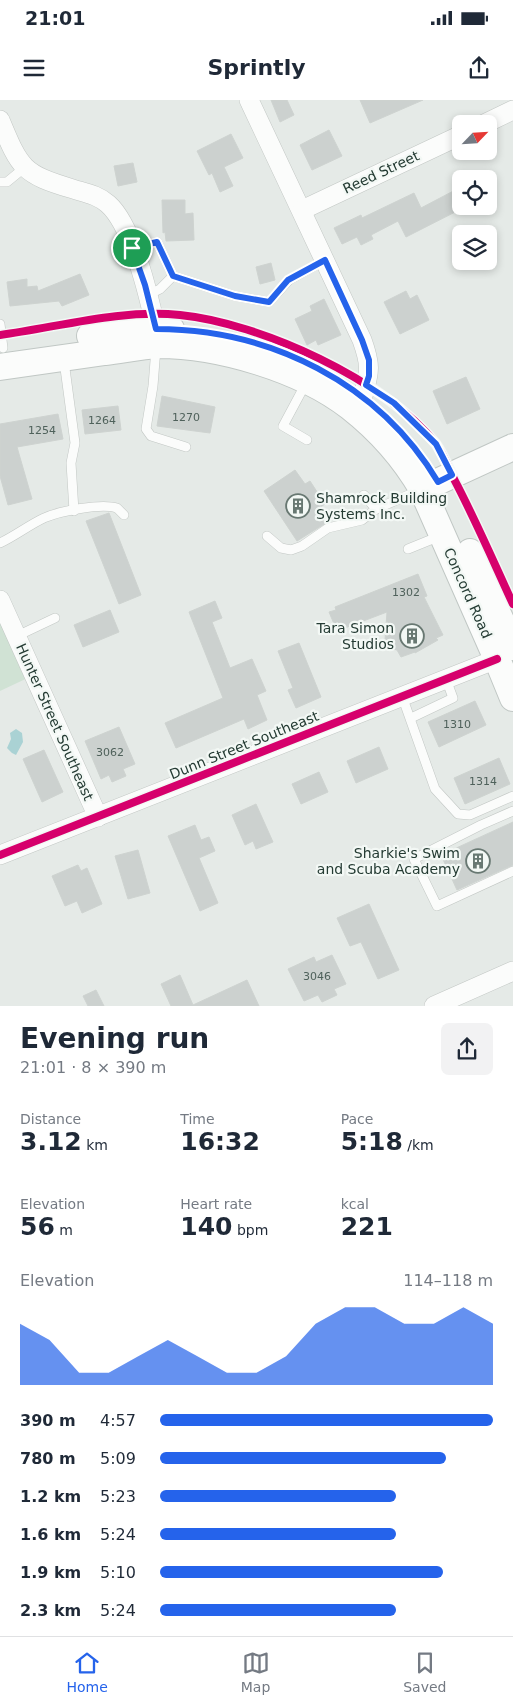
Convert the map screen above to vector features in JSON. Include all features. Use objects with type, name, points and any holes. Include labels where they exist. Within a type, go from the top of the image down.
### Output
[{"type":"main road","points":[[1,347],[135,330],[192,347],[226,353],[266,365],[306,381],[350,407],[430,486]]},
{"type":"main road","points":[[1,347],[64,358],[156,337],[208,333],[242,340],[282,352],[325,371],[363,396],[401,431],[424,459],[430,486]]},
{"type":"main road","points":[[430,486],[513,447]]},
{"type":"main road","name":"Concord Road","points":[[430,486],[442,535],[505,653]]},
{"type":"main road","name":"Concord Road","points":[[430,486],[505,653],[513,698]]},
{"type":"street","points":[[249,100],[362,340],[369,360],[369,376],[363,396]]},
{"type":"street","points":[[498,117],[513,110]]},
{"type":"street","points":[[0,120],[17,158],[24,168],[40,178],[95,195],[109,205],[125,229],[132,248],[148,295],[156,337]]},
{"type":"street","name":"Reed Street","points":[[302,210],[452,139]]},
{"type":"street","name":"Hunter Street Southeast","points":[[0,600],[98,817]]},
{"type":"street","name":"Dunn Street Southeast","points":[[0,855],[446,679],[505,653]]},
{"type":"street","points":[[434,1006],[513,971]]},
{"type":"lane","points":[[0,182],[7,182],[24,168]]},
{"type":"lane","points":[[132,248],[157,242],[173,276],[235,296],[269,302],[288,280],[325,260]]},
{"type":"lane","points":[[148,295],[160,289],[173,276]]},
{"type":"lane","points":[[156,337],[153,386],[146,430],[151,436],[186,447]]},
{"type":"lane","points":[[64,358],[75,443],[71,463],[74,511]]},
{"type":"lane","points":[[306,381],[283,426],[306,440]]},
{"type":"lane","points":[[267,536],[281,548],[291,550],[302,546],[328,528],[362,520],[376,509],[430,486]]},
{"type":"lane","points":[[364,495],[376,509]]},
{"type":"lane","points":[[0,543],[44,519],[74,511],[112,506],[124,515]]},
{"type":"lane","points":[[408,549],[442,535]]},
{"type":"lane","points":[[17,636],[56,618]]},
{"type":"lane","points":[[411,718],[453,698],[446,679]]},
{"type":"lane","points":[[402,696],[435,789],[458,814],[470,815],[513,796]]},
{"type":"lane","points":[[513,812],[481,825],[414,859],[437,906],[513,871]]},
{"type":"green space","points":[[0,601],[34,675],[0,691]]},
{"type":"water","points":[[16,729],[22,733],[23,742],[16,755],[7,748],[11,739],[10,733]]},
{"type":"building","points":[[271,100],[287,100],[294,115],[280,122]]},
{"type":"building","points":[[360,100],[423,100],[370,123]]},
{"type":"building","points":[[329,130],[342,156],[312,170],[300,145]]},
{"type":"building","points":[[231,134],[243,158],[224,167],[233,186],[220,192],[212,173],[209,175],[197,151]]},
{"type":"building","points":[[133,163],[137,182],[118,186],[114,166]]},
{"type":"building","points":[[452,192],[452,214],[406,237],[398,221],[371,235],[373,239],[361,245],[357,237],[342,244],[334,228],[361,215],[362,218],[414,193],[421,208]]},
{"type":"building","points":[[162,200],[185,200],[185,214],[193,213],[194,240],[166,241],[165,232],[163,233]]},
{"type":"building","points":[[271,263],[275,280],[260,284],[256,267]]},
{"type":"building","points":[[80,274],[89,295],[62,306],[59,301],[10,306],[7,282],[27,279],[27,287],[37,286],[38,291]]},
{"type":"building","points":[[406,291],[410,299],[417,295],[429,320],[400,334],[384,302]]},
{"type":"building","points":[[324,299],[341,335],[318,345],[316,340],[307,345],[295,319],[312,311],[310,306]]},
{"type":"building","points":[[466,377],[480,409],[447,424],[433,391]]},
{"type":"building","points":[[162,396],[215,407],[210,433],[157,426]]},
{"type":"building","points":[[118,406],[121,430],[85,434],[82,410]]},
{"type":"building","points":[[58,414],[63,439],[17,447],[32,499],[8,505],[0,476],[0,424]]},
{"type":"building","name":"Shamrock Building Systems Inc.","points":[[295,470],[305,484],[310,481],[325,504],[319,508],[329,521],[297,541],[264,491]]},
{"type":"building","points":[[109,513],[141,595],[119,604],[86,521]]},
{"type":"building","points":[[418,574],[427,596],[424,597],[443,635],[436,638],[438,640],[415,653],[401,657],[397,650],[390,648],[385,640],[387,612],[337,631],[329,612],[336,610],[335,607]]},
{"type":"building","points":[[215,601],[222,618],[212,622],[230,668],[252,659],[266,691],[257,695],[267,720],[248,729],[244,719],[176,748],[165,723],[223,698],[189,612]]},
{"type":"building","points":[[110,610],[119,632],[83,647],[74,625]]},
{"type":"building","points":[[299,643],[321,697],[296,708],[288,690],[293,688],[278,651]]},
{"type":"building","points":[[475,701],[486,725],[439,747],[428,722]]},
{"type":"building","points":[[119,727],[135,764],[123,769],[126,776],[112,782],[109,775],[101,779],[85,741]]},
{"type":"building","points":[[379,747],[388,769],[356,783],[347,761]]},
{"type":"building","points":[[44,750],[63,792],[42,802],[23,759]]},
{"type":"building","points":[[499,758],[510,784],[465,804],[454,778]]},
{"type":"building","points":[[319,772],[328,792],[301,804],[292,784]]},
{"type":"building","points":[[256,804],[273,842],[256,849],[253,841],[245,845],[232,815]]},
{"type":"building","name":"Sharkie's Swim and Scuba Academy","points":[[513,822],[513,865],[457,890],[441,855]]},
{"type":"building","points":[[195,825],[201,840],[209,837],[215,851],[199,858],[218,903],[200,911],[168,836]]},
{"type":"building","points":[[138,850],[150,893],[128,899],[115,856]]},
{"type":"building","points":[[78,865],[81,871],[87,868],[102,904],[82,913],[77,901],[65,906],[52,876]]},
{"type":"building","points":[[369,904],[399,970],[378,979],[361,942],[350,946],[337,918]]},
{"type":"building","points":[[332,955],[346,984],[334,989],[337,995],[322,1002],[318,995],[304,1001],[288,969],[314,957],[316,962]]},
{"type":"building","points":[[180,975],[193,1005],[247,980],[259,1006],[171,1006],[161,984]]},
{"type":"building","points":[[96,990],[104,1006],[88,1006],[83,996]]},
{"type":"cycle path","points":[[0,335],[135,314],[180,315],[212,320],[247,330],[283,342],[319,358],[354,377],[386,398],[414,420],[436,444],[470,511],[513,604]]},
{"type":"cycle path","points":[[0,855],[497,659]]},
{"type":"place","name":"Shamrock Building Systems Inc.","points":[[298,506]]},
{"type":"place","name":"Tara Simon Studios","points":[[412,636]]},
{"type":"place","name":"Sharkie's Swim and Scuba Academy","points":[[478,861]]},
{"type":"route","points":[[157,242],[173,276],[235,296],[269,302],[288,280],[325,260],[362,340],[369,360],[369,376],[366,385],[394,403],[436,444],[452,475],[438,482],[424,459],[401,431],[363,396],[325,371],[282,352],[242,340],[208,333],[156,329],[145,285],[132,248],[157,242]]}]
